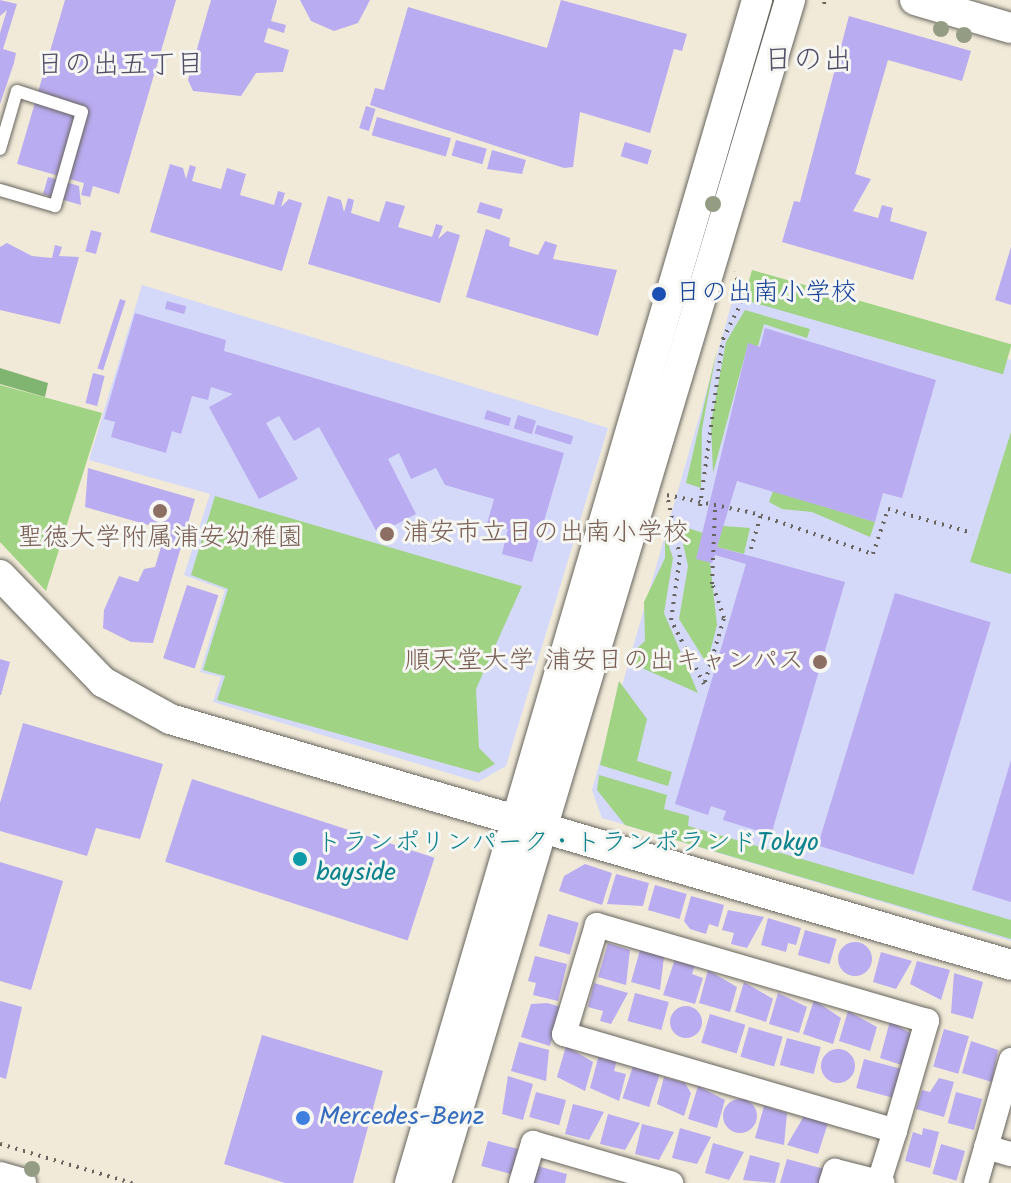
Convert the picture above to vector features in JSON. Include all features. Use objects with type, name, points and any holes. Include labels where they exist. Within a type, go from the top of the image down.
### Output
[{"type":"street","points":[[410,1183],[757,0]]},
{"type":"street","points":[[436,1183],[548,828],[790,0]]},
{"type":"street","points":[[915,0],[1011,28]]},
{"type":"street","points":[[0,575],[103,682],[147,708],[1011,965]]},
{"type":"street","points":[[831,1183],[835,1171],[881,1182],[927,1021],[597,925],[564,1034],[895,1131]]},
{"type":"street","points":[[976,1183],[1011,1060]]},
{"type":"street","points":[[521,1183],[533,1143],[671,1183]]},
{"type":"street","points":[[986,1147],[1011,1154]]},
{"type":"street","points":[[0,1177],[21,1183]]},
{"type":"lane","points":[[0,149],[17,91],[82,112],[55,206],[0,190]]},
{"type":"path","points":[[700,506],[723,339],[741,303],[735,265]]},
{"type":"path","points":[[713,336],[723,339]]},
{"type":"path","points":[[715,509],[712,584],[724,618],[704,684],[671,620],[680,557],[667,495],[700,506],[761,515],[873,554],[888,509],[973,533]]},
{"type":"path","points":[[751,549],[761,515]]},
{"type":"path","points":[[0,1144],[132,1183]]},
{"type":"shaded area","name":"浦安市立日の出南小学校","points":[[142,285],[608,428],[506,766],[478,782],[213,702],[221,677],[200,672],[225,590],[184,575],[210,494],[89,460]]},
{"type":"shaded area","name":"順天堂大学 浦安日の出キャンパス","points":[[737,285],[1011,360],[1011,941],[602,818],[592,790]]},
{"type":"green space","points":[[752,270],[1011,344],[1003,374],[743,300]]},
{"type":"green space","points":[[745,310],[810,329],[807,338],[764,324],[758,346],[748,344],[713,473],[711,423],[726,342]]},
{"type":"green space","points":[[717,349],[702,429],[701,488],[686,483]]},
{"type":"green space","points":[[0,368],[48,383],[45,397],[0,384]]},
{"type":"green space","points":[[0,385],[102,413],[46,591],[0,542]]},
{"type":"green space","points":[[1011,432],[1011,574],[970,562]]},
{"type":"green space","points":[[773,491],[875,522],[870,537],[812,512],[782,509],[769,502]]},
{"type":"green space","points":[[215,496],[522,586],[476,689],[479,748],[495,764],[479,773],[217,700],[225,676],[203,670],[228,589],[191,575]]},
{"type":"green space","points":[[679,525],[703,533],[710,562],[717,625],[707,664],[679,619],[688,566]]},
{"type":"green space","points":[[723,526],[750,528],[744,554],[717,547]]},
{"type":"green space","points":[[665,534],[673,558],[664,613],[698,693],[624,660],[645,641],[644,602],[665,558]]},
{"type":"green space","points":[[619,681],[647,719],[637,761],[672,772],[668,786],[600,765]]},
{"type":"green space","points":[[599,775],[667,795],[664,809],[689,816],[688,826],[1011,920],[1011,939],[625,825],[597,790]]},
{"type":"building","points":[[0,0],[17,4],[3,49],[16,53],[0,104],[0,33],[7,10],[0,16]]},
{"type":"building","points":[[65,0],[176,0],[119,194],[93,186],[90,197],[81,195],[84,183],[17,164]]},
{"type":"building","points":[[211,0],[277,0],[271,21],[286,25],[284,33],[268,28],[264,42],[289,50],[283,72],[256,73],[241,96],[193,91],[188,80]]},
{"type":"building","points":[[300,0],[370,0],[358,23],[334,31],[311,21]]},
{"type":"building","points":[[561,0],[687,34],[682,51],[674,49],[650,133],[580,112],[573,167],[564,168],[370,105],[375,88],[384,90],[408,7],[547,48]]},
{"type":"building","points":[[849,16],[971,51],[962,81],[888,60],[855,174],[871,179],[853,211],[878,218],[882,205],[893,208],[890,221],[927,232],[913,280],[782,242],[794,201],[800,202]]},
{"type":"building","points":[[366,106],[376,109],[369,131],[359,128]]},
{"type":"building","points":[[377,117],[451,138],[446,156],[372,135]]},
{"type":"building","points":[[456,140],[487,149],[482,164],[452,155]]},
{"type":"building","points":[[625,142],[652,150],[647,165],[621,156]]},
{"type":"building","points":[[492,150],[526,160],[522,174],[487,169]]},
{"type":"building","points":[[170,164],[183,168],[186,179],[190,165],[196,167],[192,181],[221,189],[227,168],[246,174],[240,195],[274,205],[278,191],[285,193],[281,207],[289,199],[302,203],[282,271],[150,232]]},
{"type":"building","points":[[48,177],[79,186],[81,205],[43,194]]},
{"type":"building","points":[[328,196],[341,200],[344,212],[348,198],[354,200],[351,213],[379,222],[386,201],[405,206],[398,227],[432,237],[436,224],[443,226],[438,239],[447,231],[460,235],[440,303],[308,264]]},
{"type":"building","points":[[480,202],[503,209],[500,220],[477,213]]},
{"type":"building","points":[[486,229],[510,238],[509,246],[538,255],[545,241],[557,245],[553,259],[617,270],[598,336],[466,297]]},
{"type":"building","points":[[91,230],[102,233],[96,254],[85,251]]},
{"type":"building","points":[[7,243],[32,256],[52,258],[55,245],[62,247],[59,256],[79,257],[60,324],[0,310],[0,247]]},
{"type":"building","points":[[1011,247],[1011,305],[995,300]]},
{"type":"building","points":[[120,299],[126,301],[103,370],[97,368]]},
{"type":"building","points":[[167,301],[186,306],[184,314],[165,309]]},
{"type":"building","points":[[135,313],[226,340],[224,351],[564,453],[532,562],[502,554],[508,529],[487,524],[494,499],[445,485],[436,468],[411,479],[399,453],[388,459],[416,514],[378,534],[319,427],[294,441],[279,416],[266,423],[298,479],[259,499],[209,407],[233,394],[211,387],[208,400],[192,396],[181,434],[172,431],[166,453],[111,437],[115,422],[104,419]]},
{"type":"building","points":[[765,328],[936,380],[902,498],[883,493],[875,522],[737,481],[717,547],[845,582],[771,835],[723,820],[726,811],[711,806],[708,815],[675,804],[746,564],[715,555],[712,563],[696,559],[748,343],[760,347]]},
{"type":"building","points":[[93,373],[105,376],[97,406],[86,403]]},
{"type":"building","points":[[487,410],[511,418],[509,426],[484,419]]},
{"type":"building","points":[[518,415],[536,421],[532,434],[514,428]]},
{"type":"building","points":[[537,425],[573,436],[571,445],[534,434]]},
{"type":"building","points":[[88,468],[195,499],[153,643],[131,642],[103,628],[104,610],[119,576],[138,582],[144,569],[155,567],[166,530],[85,507]]},
{"type":"building","points":[[187,585],[218,595],[195,668],[163,658]]},
{"type":"building","points":[[895,593],[991,622],[913,875],[818,845]]},
{"type":"building","points":[[0,659],[10,662],[1,695],[0,695]]},
{"type":"building","points":[[23,723],[163,764],[140,839],[96,828],[87,856],[0,831],[0,803]]},
{"type":"building","points":[[1011,760],[1011,902],[972,890]]},
{"type":"building","name":"トランポリンパーク・トランポランドTokyo bayside","points":[[192,779],[435,858],[408,941],[165,862]]},
{"type":"building","points":[[0,862],[63,881],[31,990],[0,981]]},
{"type":"building","points":[[585,864],[612,873],[602,905],[559,891],[564,876]]},
{"type":"building","points":[[616,874],[649,883],[643,906],[607,904]]},
{"type":"building","points":[[655,885],[687,894],[680,919],[648,910]]},
{"type":"building","points":[[691,896],[724,905],[718,927],[709,924],[706,934],[690,929],[684,921]]},
{"type":"building","points":[[728,910],[764,917],[747,948],[731,944],[734,933],[722,930]]},
{"type":"building","points":[[548,914],[579,923],[570,955],[539,946]]},
{"type":"building","points":[[768,918],[801,928],[796,945],[788,943],[786,952],[761,945]]},
{"type":"building","points":[[805,930],[837,939],[830,964],[798,955]]},
{"type":"building","points":[[855,942],[867,947],[872,959],[867,971],[855,976],[843,971],[838,959],[843,947]]},
{"type":"building","points":[[608,943],[630,950],[626,985],[598,977]]},
{"type":"building","points":[[640,950],[664,957],[660,990],[631,982]]},
{"type":"building","points":[[881,952],[912,961],[896,989],[873,982]]},
{"type":"building","points":[[535,956],[567,964],[558,1001],[533,995],[536,983],[528,981]]},
{"type":"building","points":[[675,959],[695,965],[692,974],[703,978],[695,1004],[663,995]]},
{"type":"building","points":[[917,961],[950,970],[941,1000],[910,984]]},
{"type":"building","points":[[708,970],[737,987],[730,1012],[699,1003]]},
{"type":"building","points":[[954,973],[983,982],[973,1019],[951,1013]]},
{"type":"building","points":[[744,982],[773,999],[766,1022],[735,1012]]},
{"type":"building","points":[[594,983],[628,993],[611,1024],[600,1021],[603,1011],[588,1007]]},
{"type":"building","points":[[635,993],[669,1002],[661,1030],[627,1021]]},
{"type":"building","points":[[778,993],[807,1007],[799,1033],[769,1024]]},
{"type":"building","points":[[814,1000],[841,1018],[833,1044],[803,1034]]},
{"type":"building","points":[[0,1001],[22,1007],[6,1079],[0,1077]]},
{"type":"building","points":[[547,1003],[561,1007],[550,1046],[521,1037],[531,1004]]},
{"type":"building","points":[[686,1006],[698,1010],[702,1022],[698,1034],[686,1038],[674,1034],[670,1022],[674,1010]]},
{"type":"building","points":[[848,1011],[877,1027],[870,1051],[839,1041]]},
{"type":"building","points":[[710,1014],[745,1025],[737,1054],[701,1043]]},
{"type":"building","points":[[890,1021],[913,1035],[905,1066],[880,1058]]},
{"type":"building","points":[[749,1027],[783,1037],[774,1066],[740,1057]]},
{"type":"building","points":[[944,1029],[969,1036],[958,1074],[933,1066]]},
{"type":"building","name":"Mercedes-Benz","points":[[262,1035],[383,1071],[353,1183],[285,1183],[224,1164]]},
{"type":"building","points":[[787,1038],[821,1047],[814,1074],[780,1065]]},
{"type":"building","points":[[971,1041],[998,1050],[992,1082],[962,1073]]},
{"type":"building","points":[[519,1042],[549,1050],[546,1081],[511,1071]]},
{"type":"building","points":[[566,1046],[593,1062],[585,1091],[557,1077]]},
{"type":"building","points":[[838,1049],[850,1054],[855,1066],[850,1078],[838,1083],[826,1078],[821,1066],[826,1054]]},
{"type":"building","points":[[599,1055],[617,1060],[614,1071],[626,1074],[619,1101],[590,1088]]},
{"type":"building","points":[[864,1059],[902,1069],[894,1098],[856,1088]]},
{"type":"building","points":[[633,1066],[660,1075],[649,1107],[622,1098]]},
{"type":"building","points":[[508,1076],[533,1084],[523,1120],[502,1114]]},
{"type":"building","points":[[664,1077],[685,1083],[691,1093],[684,1116],[657,1104]]},
{"type":"building","points":[[939,1078],[954,1082],[944,1117],[916,1109],[922,1090],[930,1092]]},
{"type":"building","points":[[698,1086],[725,1100],[717,1128],[688,1119]]},
{"type":"building","points":[[536,1092],[566,1100],[559,1125],[529,1117]]},
{"type":"building","points":[[956,1092],[982,1099],[974,1130],[948,1123]]},
{"type":"building","points":[[740,1099],[752,1104],[757,1116],[752,1128],[740,1133],[728,1128],[723,1116],[728,1104]]},
{"type":"building","points":[[573,1104],[604,1112],[589,1140],[565,1134]]},
{"type":"building","points":[[764,1106],[787,1113],[784,1145],[755,1138]]},
{"type":"building","points":[[608,1114],[640,1123],[625,1150],[600,1144]]},
{"type":"building","points":[[804,1116],[828,1123],[818,1154],[787,1145]]},
{"type":"building","points":[[642,1124],[674,1132],[659,1160],[635,1154]]},
{"type":"building","points":[[680,1128],[711,1137],[697,1164],[672,1158]]},
{"type":"building","points":[[923,1128],[939,1132],[930,1168],[905,1161],[913,1132],[922,1135]]},
{"type":"building","points":[[488,1141],[518,1149],[511,1174],[481,1166]]},
{"type":"building","points":[[713,1143],[744,1152],[729,1180],[705,1173]]},
{"type":"building","points":[[941,1144],[965,1151],[956,1181],[932,1174]]},
{"type":"building","points":[[750,1155],[780,1163],[775,1183],[743,1180]]},
{"type":"building","points":[[787,1159],[824,1169],[821,1183],[780,1183]]},
{"type":"building","points":[[537,1166],[567,1174],[565,1183],[532,1183]]},
{"type":"place","name":"日の出南小学校","points":[[659,294]]},
{"type":"place","name":"聖徳大学附属浦安幼稚園","points":[[160,511]]},
{"type":"place","name":"浦安市立日の出南小学校","points":[[387,534]]},
{"type":"place","name":"順天堂大学 浦安日の出キャンパス","points":[[820,662]]},
{"type":"place","name":"トランポリンパーク・トランポランドTokyo bayside","points":[[300,859]]},
{"type":"place","name":"Mercedes-Benz","points":[[303,1118]]},
{"type":"district","name":"日の出","points":[[808,61]]},
{"type":"district","name":"日の出五丁目","points":[[120,66]]}]
